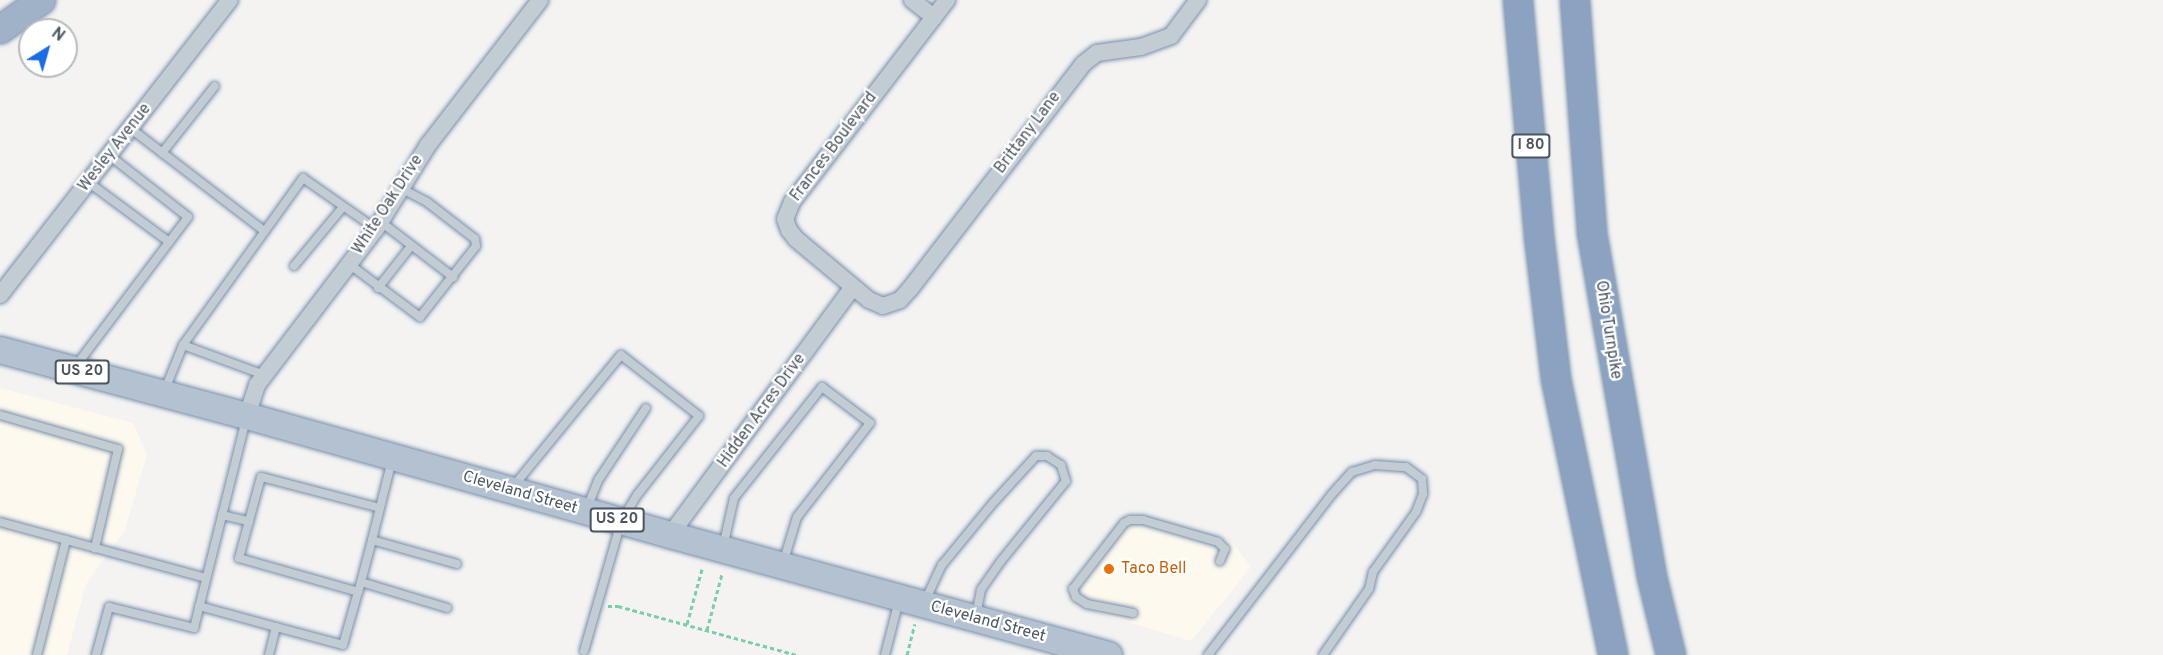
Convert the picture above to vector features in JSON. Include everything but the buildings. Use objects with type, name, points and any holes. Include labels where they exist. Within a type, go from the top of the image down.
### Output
[{"type":"highway","points":[[0,29],[40,0]]},
{"type":"highway","name":"I 80","points":[[1518,0],[1545,291],[1556,379],[1569,451],[1613,655]]},
{"type":"highway","name":"Ohio Turnpike","points":[[1575,0],[1592,233],[1652,577],[1671,655]]},
{"type":"main road","name":"Cleveland Street","points":[[0,350],[247,416],[670,535],[722,562],[783,566],[899,598],[919,614],[975,619],[1109,655]]},
{"type":"street","name":"Wesley Avenue","points":[[0,295],[230,0]]},
{"type":"street","name":"White Oak Drive","points":[[247,416],[257,385],[378,225],[428,145],[540,0]]},
{"type":"street","points":[[912,0],[934,17]]},
{"type":"street","name":"Frances Boulevard","points":[[883,306],[869,300],[853,287],[789,230],[785,219],[787,211],[947,0]]},
{"type":"street","name":"Brittany Lane","points":[[883,306],[900,300],[910,289],[1083,64],[1097,53],[1142,47],[1171,36],[1198,0]]},
{"type":"street","name":"Hidden Acres Drive","points":[[670,535],[853,287]]},
{"type":"lane","points":[[162,153],[215,86]]},
{"type":"lane","points":[[130,128],[264,231]]},
{"type":"lane","points":[[73,370],[188,217],[109,155]]},
{"type":"lane","points":[[163,394],[183,345],[303,178],[343,207],[411,246],[453,277]]},
{"type":"lane","points":[[88,182],[169,243]]},
{"type":"lane","points":[[349,264],[378,288],[420,317],[476,246],[475,239],[427,202],[401,188]]},
{"type":"lane","points":[[294,266],[343,207]]},
{"type":"lane","points":[[378,288],[411,246]]},
{"type":"lane","points":[[183,345],[265,376]]},
{"type":"lane","points":[[510,490],[621,355],[699,416],[637,495],[621,522],[584,651]]},
{"type":"lane","points":[[722,562],[734,498],[822,387],[870,423],[797,517],[783,566]]},
{"type":"lane","points":[[586,512],[599,478],[646,408]]},
{"type":"lane","points":[[0,415],[118,449],[95,548]]},
{"type":"lane","points":[[96,655],[109,607],[194,628],[247,416]]},
{"type":"lane","points":[[919,614],[942,565],[993,503],[1036,456],[1047,456],[1061,465],[1066,481],[981,590],[975,619]]},
{"type":"lane","points":[[199,606],[343,645],[393,457]]},
{"type":"lane","points":[[1208,655],[1325,503],[1352,472],[1374,465],[1406,467],[1422,479],[1423,494],[1416,512],[1373,572],[1368,590],[1323,655]]},
{"type":"lane","points":[[358,592],[239,558],[261,477],[380,508]]},
{"type":"lane","points":[[222,515],[249,521]]},
{"type":"lane","points":[[1134,613],[1087,604],[1076,597],[1073,589],[1124,523],[1143,520],[1218,542],[1225,549],[1220,561]]},
{"type":"lane","points":[[0,522],[206,578]]},
{"type":"lane","points":[[37,655],[66,540]]},
{"type":"lane","points":[[372,540],[457,564]]},
{"type":"lane","points":[[361,582],[447,608]]},
{"type":"lane","points":[[885,655],[899,598]]},
{"type":"lane","points":[[269,655],[276,627]]},
{"type":"path","points":[[707,630],[722,562]]},
{"type":"path","points":[[687,624],[702,569]]},
{"type":"path","points":[[610,605],[797,655]]},
{"type":"path","points":[[907,655],[919,614]]},
{"type":"shaded area","points":[[0,388],[133,423],[147,454],[125,530],[86,584],[67,655],[0,655]]},
{"type":"shaded area","points":[[1135,514],[1232,542],[1251,567],[1191,641],[1090,611],[1072,604],[1066,595],[1069,584],[1126,515]]},
{"type":"place","name":"Taco Bell","points":[[1109,569]]}]
